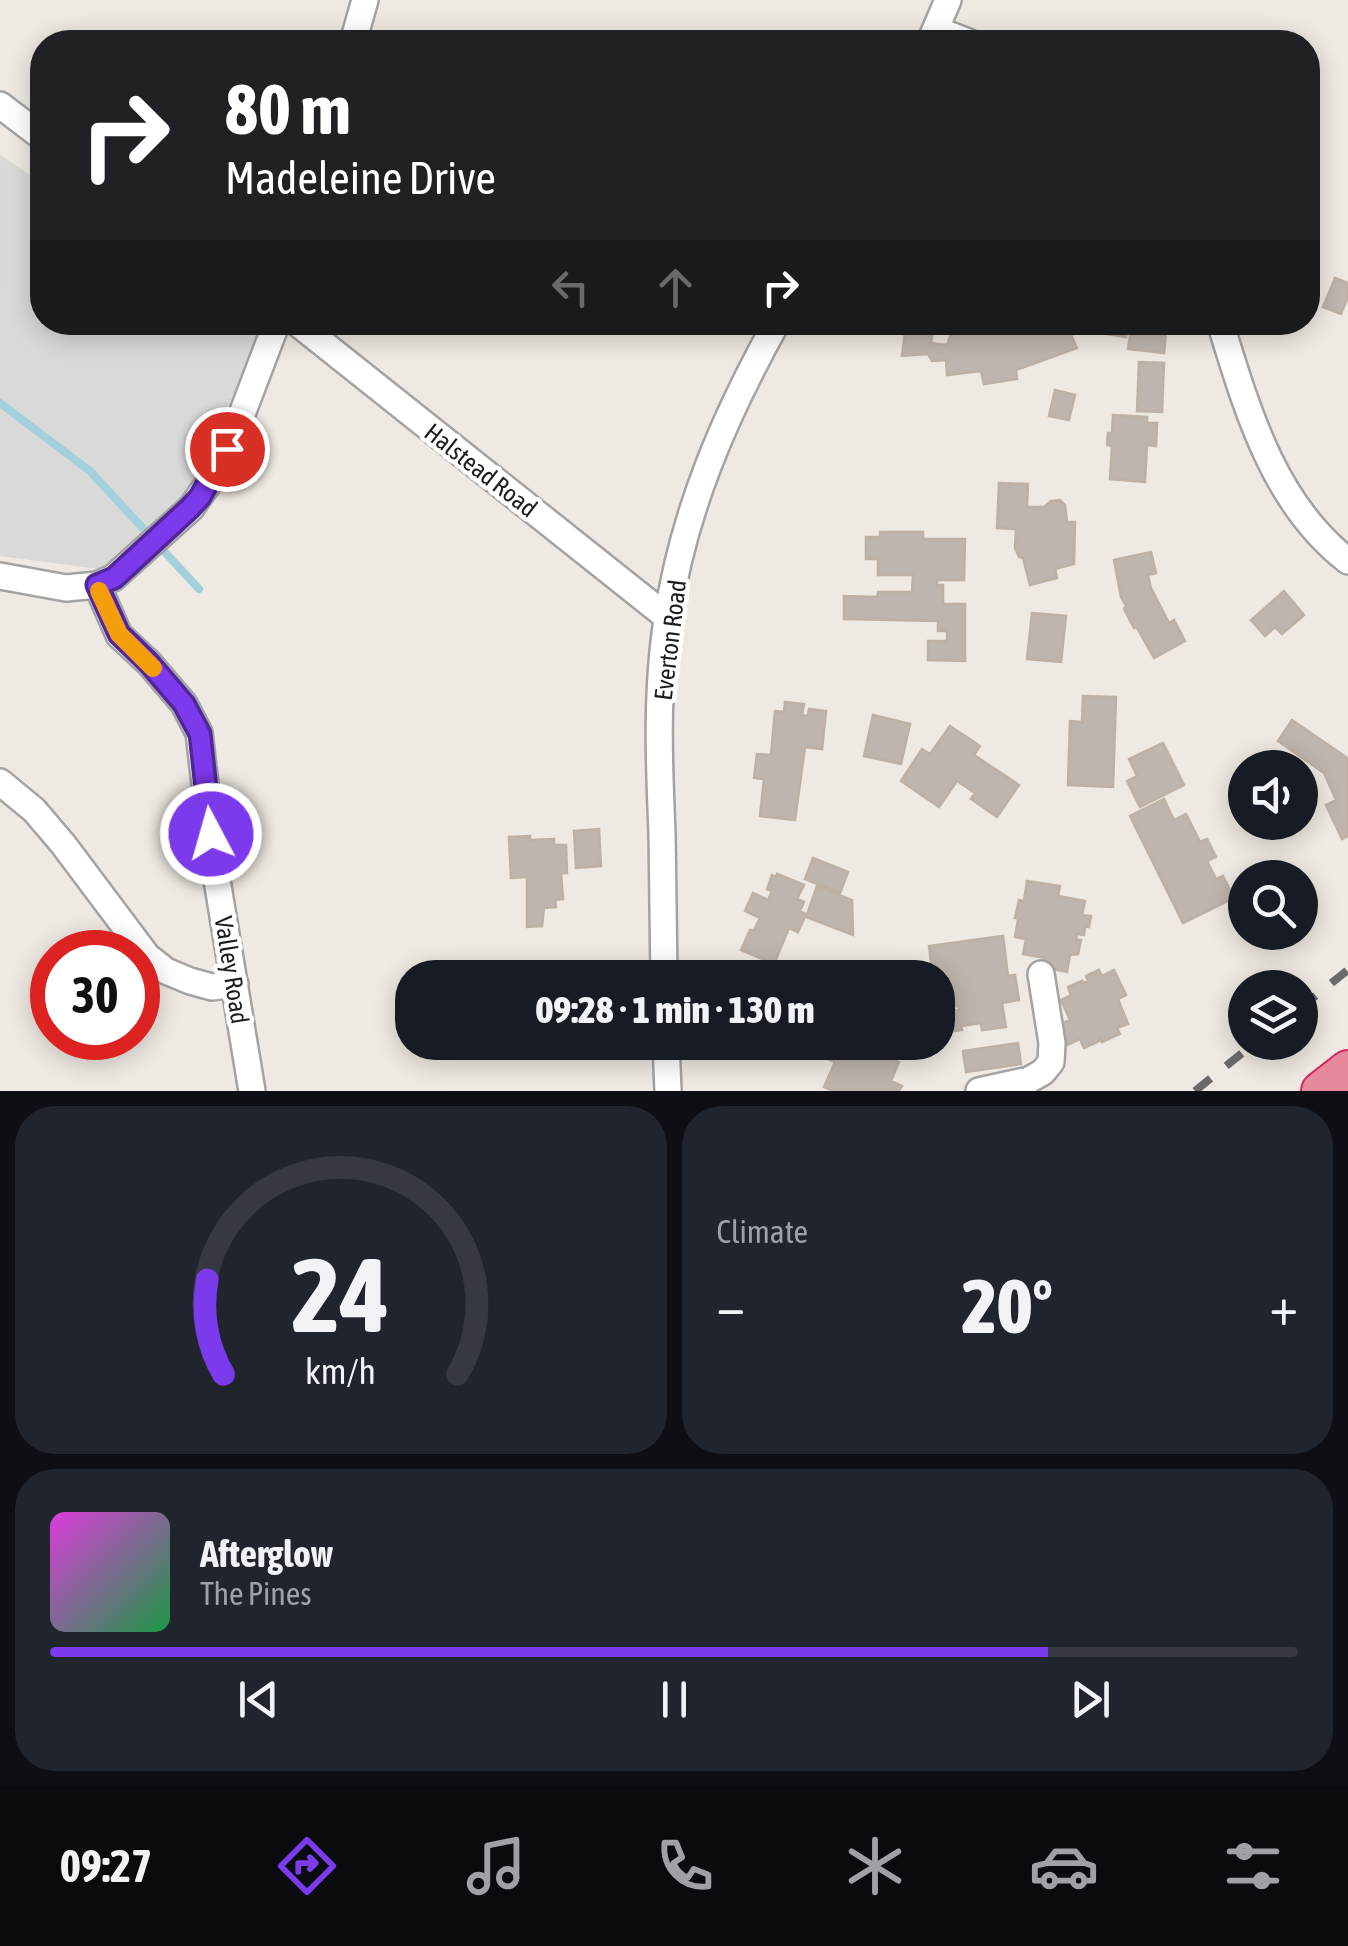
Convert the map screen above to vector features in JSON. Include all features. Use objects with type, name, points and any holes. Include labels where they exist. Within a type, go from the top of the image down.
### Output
[{"type":"highway","points":[[1320,1091],[1348,1070]]},
{"type":"street","points":[[356,30],[365,0]]},
{"type":"street","points":[[936,30],[948,0]]},
{"type":"street","points":[[0,105],[30,128]]},
{"type":"street","points":[[0,576],[66,588],[105,582],[143,552],[190,508],[210,481],[234,435],[272,335]]},
{"type":"street","name":"Halstead Road","points":[[312,335],[667,617]]},
{"type":"street","name":"Everton Road","points":[[664,960],[659,759],[667,617],[704,472],[769,335]]},
{"type":"street","points":[[1224,335],[1244,397],[1280,483],[1309,522],[1348,561]]},
{"type":"street","name":"Valley Road","points":[[105,582],[119,634],[184,704],[200,734],[215,868],[252,1091]]},
{"type":"street","points":[[0,782],[34,810],[63,844],[147,956],[190,981],[212,986],[235,984]]},
{"type":"street","points":[[978,1091],[1029,1080],[1051,1062],[1052,1043],[1041,974]]},
{"type":"street","points":[[667,1060],[668,1091]]},
{"type":"shaded area","points":[[0,155],[30,175],[30,335],[261,335],[188,491],[107,570],[0,556]]},
{"type":"building","points":[[1335,278],[1348,283],[1348,297],[1341,314],[1323,307]]},
{"type":"building","points":[[905,335],[932,335],[931,343],[947,345],[950,335],[1071,335],[1077,348],[1016,370],[1017,379],[984,384],[981,371],[947,375],[946,360],[932,361],[928,354],[902,356]]},
{"type":"building","points":[[1130,335],[1166,335],[1164,353],[1128,349]]},
{"type":"building","points":[[1139,362],[1164,363],[1162,412],[1137,411]]},
{"type":"building","points":[[1055,390],[1075,395],[1069,420],[1049,416]]},
{"type":"building","points":[[1113,415],[1147,417],[1147,423],[1157,423],[1156,446],[1147,445],[1145,482],[1110,479],[1112,446],[1107,445]]},
{"type":"building","points":[[999,483],[1028,484],[1027,507],[1044,507],[1060,500],[1065,505],[1067,522],[1075,522],[1074,564],[1055,569],[1057,578],[1030,585],[1023,558],[1015,548],[1016,529],[997,528]]},
{"type":"building","points":[[880,532],[923,532],[923,539],[965,539],[964,580],[937,580],[937,585],[943,585],[943,604],[965,604],[965,661],[928,660],[928,641],[947,641],[947,631],[938,631],[938,621],[844,619],[844,596],[912,592],[913,575],[878,575],[878,559],[866,559],[866,537],[880,537]]},
{"type":"building","points":[[1151,552],[1156,573],[1148,575],[1151,588],[1169,623],[1174,620],[1185,641],[1154,658],[1124,609],[1114,560]]},
{"type":"building","points":[[1284,591],[1304,615],[1282,634],[1275,627],[1265,636],[1251,620]]},
{"type":"building","points":[[1032,613],[1066,616],[1061,662],[1027,659]]},
{"type":"building","points":[[1083,696],[1116,697],[1113,787],[1068,785],[1070,721],[1082,722]]},
{"type":"building","points":[[785,702],[804,704],[802,715],[808,716],[809,709],[826,711],[822,749],[805,747],[795,820],[760,816],[764,779],[754,778],[757,754],[771,755],[775,711],[784,712]]},
{"type":"building","points":[[873,715],[910,724],[901,764],[864,756]]},
{"type":"building","points":[[1292,720],[1346,757],[1348,836],[1342,839],[1326,805],[1336,800],[1324,773],[1318,769],[1318,750],[1291,750],[1278,741]]},
{"type":"building","points":[[950,726],[980,746],[974,755],[1019,785],[997,817],[971,799],[975,793],[957,781],[939,807],[901,781],[922,749],[930,754]]},
{"type":"building","points":[[1163,743],[1184,785],[1140,807],[1127,781],[1137,776],[1129,759]]},
{"type":"building","points":[[1164,799],[1174,820],[1186,814],[1200,842],[1207,839],[1216,857],[1207,861],[1216,879],[1223,876],[1228,901],[1183,923],[1130,816]]},
{"type":"building","points":[[599,829],[601,866],[576,868],[574,831]]},
{"type":"building","points":[[530,836],[530,840],[554,839],[554,845],[566,845],[567,873],[561,873],[563,899],[555,900],[556,907],[544,908],[542,926],[527,927],[527,877],[511,878],[509,837]]},
{"type":"building","points":[[813,858],[848,872],[840,893],[805,879]]},
{"type":"building","points":[[777,874],[804,885],[797,899],[804,902],[800,911],[806,914],[798,932],[789,928],[776,960],[765,960],[741,950],[760,918],[745,911],[753,893],[768,900],[772,891],[767,889],[772,875]]},
{"type":"building","points":[[1027,881],[1060,886],[1058,896],[1085,901],[1082,915],[1091,916],[1089,927],[1085,926],[1084,935],[1077,934],[1076,940],[1081,940],[1078,954],[1070,955],[1067,972],[1043,967],[1045,958],[1023,954],[1026,939],[1015,937],[1018,919],[1022,919],[1015,918],[1019,900],[1024,901]]},
{"type":"building","points":[[817,886],[852,900],[853,935],[806,917]]},
{"type":"building","points":[[1003,936],[1008,976],[1015,975],[1019,1000],[1002,1003],[1006,1027],[982,1030],[981,1023],[961,1026],[962,1030],[955,1031],[955,1011],[959,1006],[955,1007],[955,960],[931,960],[929,946]]},
{"type":"building","points":[[1099,970],[1102,976],[1114,970],[1126,995],[1118,999],[1128,1024],[1117,1028],[1120,1034],[1102,1042],[1100,1037],[1084,1048],[1080,1039],[1067,1045],[1058,1025],[1070,1020],[1061,1000],[1071,995],[1068,987],[1088,981],[1086,976]]},
{"type":"building","points":[[1018,1043],[1021,1064],[966,1072],[963,1051]]},
{"type":"building","points":[[830,1060],[894,1060],[899,1062],[891,1081],[902,1086],[899,1091],[834,1091],[824,1087],[835,1062]]},
{"type":"waterway","points":[[0,403],[90,471],[199,589]]},
{"type":"railway","points":[[1318,994],[1348,970]]},
{"type":"railway","points":[[1195,1091],[1234,1060]]},
{"type":"slow traffic","points":[[99,591],[119,634],[153,668]]},
{"type":"route","points":[[211,834],[196,724],[165,681],[119,634],[97,585],[114,578],[190,508],[227,449]]}]
